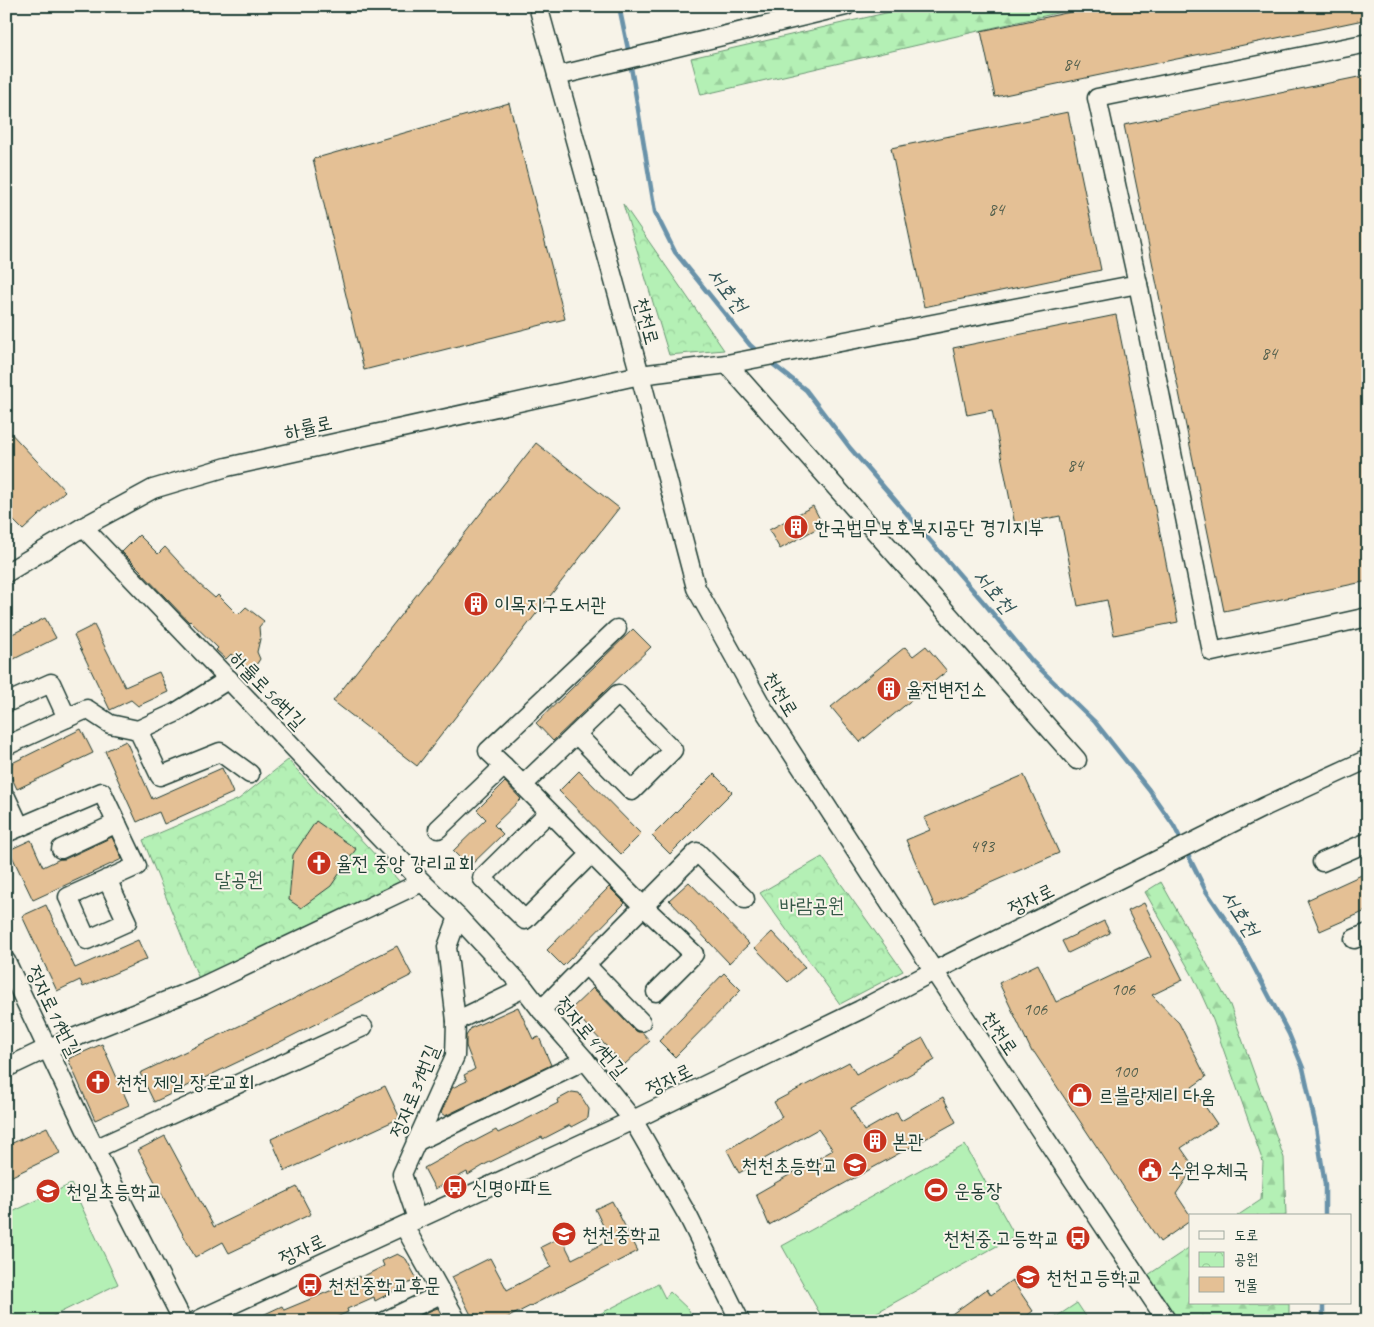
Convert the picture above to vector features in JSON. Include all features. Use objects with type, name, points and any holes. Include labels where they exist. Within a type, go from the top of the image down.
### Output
[{"type":"street","name":"천천로","points":[[538,6],[640,374],[696,588],[764,710],[934,971],[1167,1321]]},
{"type":"street","points":[[558,76],[846,6]]},
{"type":"street","points":[[1368,43],[1097,98],[1138,284],[1212,652],[1368,617]]},
{"type":"street","name":"하률로","points":[[6,573],[152,489],[227,467],[640,374],[727,364],[1138,284]]},
{"type":"street","points":[[727,364],[1077,760]]},
{"type":"street","name":"하률로56번길","points":[[83,527],[422,882]]},
{"type":"street","points":[[617,629],[488,751],[643,906],[694,954],[656,992]]},
{"type":"street","points":[[6,746],[87,710],[110,724],[138,730],[175,714],[229,679]]},
{"type":"street","points":[[6,703],[51,683],[67,718]]},
{"type":"street","points":[[523,785],[576,734],[618,694],[673,750],[632,791],[576,734]]},
{"type":"street","points":[[138,730],[160,776],[220,752],[250,774]]},
{"type":"street","name":"정자로","points":[[196,1321],[633,1120],[860,1010],[934,971],[1266,806],[1368,759]]},
{"type":"street","points":[[438,829],[504,766]]},
{"type":"street","points":[[6,798],[13,830],[102,792],[137,866],[107,879]]},
{"type":"street","points":[[549,812],[482,878],[525,920],[591,854]]},
{"type":"street","points":[[61,849],[117,823]]},
{"type":"street","points":[[1322,862],[1368,842]]},
{"type":"street","points":[[541,1010],[697,852],[745,899]]},
{"type":"street","points":[[6,1068],[48,1048],[201,987],[422,882]]},
{"type":"street","name":"정자로41번길","points":[[422,882],[458,917],[524,988],[633,1120],[688,1216],[740,1321]]},
{"type":"street","name":"정자로31번길","points":[[457,1321],[441,1294],[410,1222],[402,1174],[455,1056],[456,1021],[447,947],[458,917]]},
{"type":"street","name":"정자로19번길","points":[[6,961],[96,1149],[183,1321]]},
{"type":"street","points":[[586,966],[641,1022]]},
{"type":"street","points":[[456,1021],[524,988]]},
{"type":"street","points":[[96,1149],[363,1027]]},
{"type":"street","points":[[416,1142],[585,1060]]},
{"type":"street","points":[[386,1321],[441,1294]]},
{"type":"green space","points":[[916,6],[1087,6],[701,95],[691,58]]},
{"type":"green space","points":[[623,204],[724,350],[669,355]]},
{"type":"green space","name":"달공원","points":[[288,760],[400,882],[199,979],[143,840],[239,799]]},
{"type":"green space","name":"바람공원","points":[[822,857],[903,971],[840,1004],[760,893]]},
{"type":"green space","points":[[1161,882],[1230,1005],[1284,1158],[1286,1214],[1240,1214],[1261,1200],[1263,1162],[1213,1020],[1194,978],[1145,892]]},
{"type":"green space","name":"운동장","points":[[965,1145],[1015,1236],[861,1321],[824,1321],[782,1246]]},
{"type":"green space","points":[[71,1184],[118,1284],[43,1321],[6,1321],[6,1215]]},
{"type":"green space","points":[[1189,1248],[1189,1304],[1289,1304],[1289,1321],[1178,1321],[1148,1275]]},
{"type":"green space","points":[[658,1284],[665,1298],[670,1292],[689,1310],[694,1321],[586,1321]]},
{"type":"green space","points":[[1077,1303],[1089,1321],[1050,1321]]},
{"type":"building","points":[[1099,6],[1368,6],[1368,19],[995,97],[981,31]]},
{"type":"building","points":[[1368,75],[1368,581],[1224,611],[1124,125]]},
{"type":"building","points":[[509,103],[565,319],[364,370],[313,159]]},
{"type":"building","points":[[1068,112],[1101,270],[924,307],[891,148]]},
{"type":"building","points":[[1116,315],[1178,622],[1114,635],[1107,600],[1078,606],[1060,516],[1015,525],[992,410],[967,415],[953,348]]},
{"type":"building","points":[[6,428],[65,491],[23,530],[6,513]]},
{"type":"building","name":"이목지구도서관","points":[[536,443],[619,508],[417,766],[333,701]]},
{"type":"building","name":"한국법무보호복지공단 경기지부","points":[[813,506],[823,525],[780,549],[769,530]]},
{"type":"building","points":[[139,535],[158,554],[165,547],[199,584],[215,598],[218,595],[237,614],[246,607],[264,621],[259,627],[260,639],[257,652],[260,659],[251,673],[231,654],[226,659],[216,650],[218,648],[189,622],[122,552]]},
{"type":"building","points":[[45,618],[56,638],[6,663],[6,637]]},
{"type":"building","points":[[94,625],[125,687],[159,672],[168,692],[138,706],[131,700],[110,710],[74,635]]},
{"type":"building","points":[[633,629],[651,647],[553,741],[536,723]]},
{"type":"building","name":"율전변전소","points":[[926,646],[947,671],[860,742],[831,707],[905,647],[913,656]]},
{"type":"building","points":[[81,729],[93,753],[17,789],[6,766]]},
{"type":"building","points":[[126,741],[152,799],[222,768],[233,793],[164,824],[159,812],[137,822],[105,751]]},
{"type":"building","points":[[579,771],[641,834],[621,854],[559,791]]},
{"type":"building","points":[[714,774],[732,792],[670,854],[652,836]]},
{"type":"building","points":[[1024,775],[1059,853],[935,907],[906,840],[930,830],[924,818]]},
{"type":"building","points":[[505,782],[521,799],[494,825],[503,834],[469,867],[453,851],[486,819],[477,810]]},
{"type":"building","name":"율전 중앙 강리교회","points":[[316,821],[356,849],[331,886],[301,908],[289,900],[293,855]]},
{"type":"building","points":[[112,837],[122,859],[33,900],[9,850],[31,840],[43,867]]},
{"type":"building","points":[[1368,872],[1368,910],[1320,931],[1307,900]]},
{"type":"building","points":[[689,882],[749,944],[729,963],[669,900]]},
{"type":"building","points":[[609,887],[625,903],[563,966],[547,950]]},
{"type":"building","points":[[1144,903],[1183,980],[1152,995],[1179,1023],[1206,1077],[1192,1087],[1217,1124],[1181,1148],[1190,1161],[1187,1178],[1176,1194],[1189,1214],[1189,1222],[1160,1242],[1034,1052],[1032,1052],[999,983],[1038,964],[1056,1002],[1151,957],[1128,911]]},
{"type":"building","points":[[46,905],[75,968],[138,940],[147,959],[83,987],[80,980],[57,991],[22,916]]},
{"type":"building","points":[[1104,921],[1110,933],[1068,953],[1062,941]]},
{"type":"building","points":[[772,932],[805,967],[788,982],[755,948]]},
{"type":"building","points":[[397,946],[412,975],[282,1041],[154,1102],[140,1073],[258,1017]]},
{"type":"building","points":[[724,973],[741,990],[675,1057],[659,1041]]},
{"type":"building","points":[[593,988],[633,1029],[642,1032],[650,1041],[624,1065],[571,1009]]},
{"type":"building","points":[[518,1007],[533,1039],[539,1037],[551,1065],[445,1116],[441,1113],[452,1088],[467,1081],[464,1075],[475,1069],[466,1046],[466,1036],[471,1028]]},
{"type":"building","name":"본관","points":[[923,1038],[935,1060],[851,1108],[864,1131],[897,1112],[901,1121],[943,1097],[956,1122],[769,1225],[756,1194],[833,1150],[818,1129],[739,1173],[727,1150],[782,1117],[774,1102],[849,1062],[856,1074]]},
{"type":"building","name":"천천 제일 장로교회","points":[[102,1044],[129,1105],[95,1120],[68,1059]]},
{"type":"building","points":[[385,1086],[400,1118],[285,1171],[271,1139]]},
{"type":"building","points":[[572,1092],[579,1093],[589,1109],[588,1118],[543,1139],[542,1137],[486,1164],[468,1175],[467,1172],[435,1189],[424,1168],[496,1130],[498,1133],[525,1120],[558,1103],[557,1100]]},
{"type":"building","name":"천일초등학교","points":[[47,1127],[60,1153],[6,1179],[6,1146]]},
{"type":"building","points":[[165,1136],[214,1227],[297,1187],[311,1214],[229,1253],[223,1242],[195,1257],[138,1150]]},
{"type":"building","name":"천천중학교","points":[[612,1201],[638,1251],[501,1321],[482,1321],[480,1316],[471,1315],[452,1277],[490,1258],[507,1290],[551,1267],[541,1247],[561,1237],[572,1259],[610,1240],[595,1209]]},
{"type":"building","points":[[397,1254],[406,1259],[417,1279],[375,1301],[374,1297],[347,1309],[348,1312],[328,1321],[250,1321],[282,1306],[284,1310],[342,1286],[341,1284],[359,1276],[360,1278],[384,1266],[382,1261]]},
{"type":"building","points":[[1012,1280],[1033,1311],[1020,1321],[942,1321],[987,1289],[991,1295]]},
{"type":"building","points":[[438,1308],[445,1321],[410,1321],[432,1310]]},
{"type":"waterway","name":"서호천","points":[[619,6],[629,54]]},
{"type":"waterway","name":"서호천","points":[[630,61],[655,212],[675,252],[750,345],[758,352]]},
{"type":"waterway","name":"서호천","points":[[770,362],[806,390],[850,448],[1032,661],[1095,722],[1149,790],[1174,826],[1183,844]]},
{"type":"waterway","name":"서호천","points":[[1186,851],[1206,891],[1240,941],[1289,1034],[1303,1068],[1316,1127],[1325,1185],[1325,1214]]},
{"type":"waterway","name":"서호천","points":[[1323,1304],[1323,1321]]},
{"type":"place","name":"한국법무보호복지공단 경기지부","points":[[796,527]]},
{"type":"place","name":"이목지구도서관","points":[[476,604]]},
{"type":"place","name":"율전변전소","points":[[889,689]]},
{"type":"place","name":"율전 중앙 강리교회","points":[[319,863]]},
{"type":"place","name":"천천 제일 장로교회","points":[[98,1082]]},
{"type":"place","name":"르블랑제리 다움","points":[[1080,1095]]},
{"type":"place","name":"본관","points":[[875,1141]]},
{"type":"place","name":"천천초등학교","points":[[855,1165]]},
{"type":"place","name":"수원우체국","points":[[1150,1170]]},
{"type":"place","name":"신명아파트","points":[[455,1187]]},
{"type":"place","name":"운동장","points":[[936,1190]]},
{"type":"place","name":"천일초등학교","points":[[48,1191]]},
{"type":"place","name":"천천중학교","points":[[564,1234]]},
{"type":"place","name":"천천중.고등학교","points":[[1078,1238]]},
{"type":"place","name":"천천고등학교","points":[[1028,1277]]},
{"type":"place","name":"천천중학교후문","points":[[310,1285]]}]
